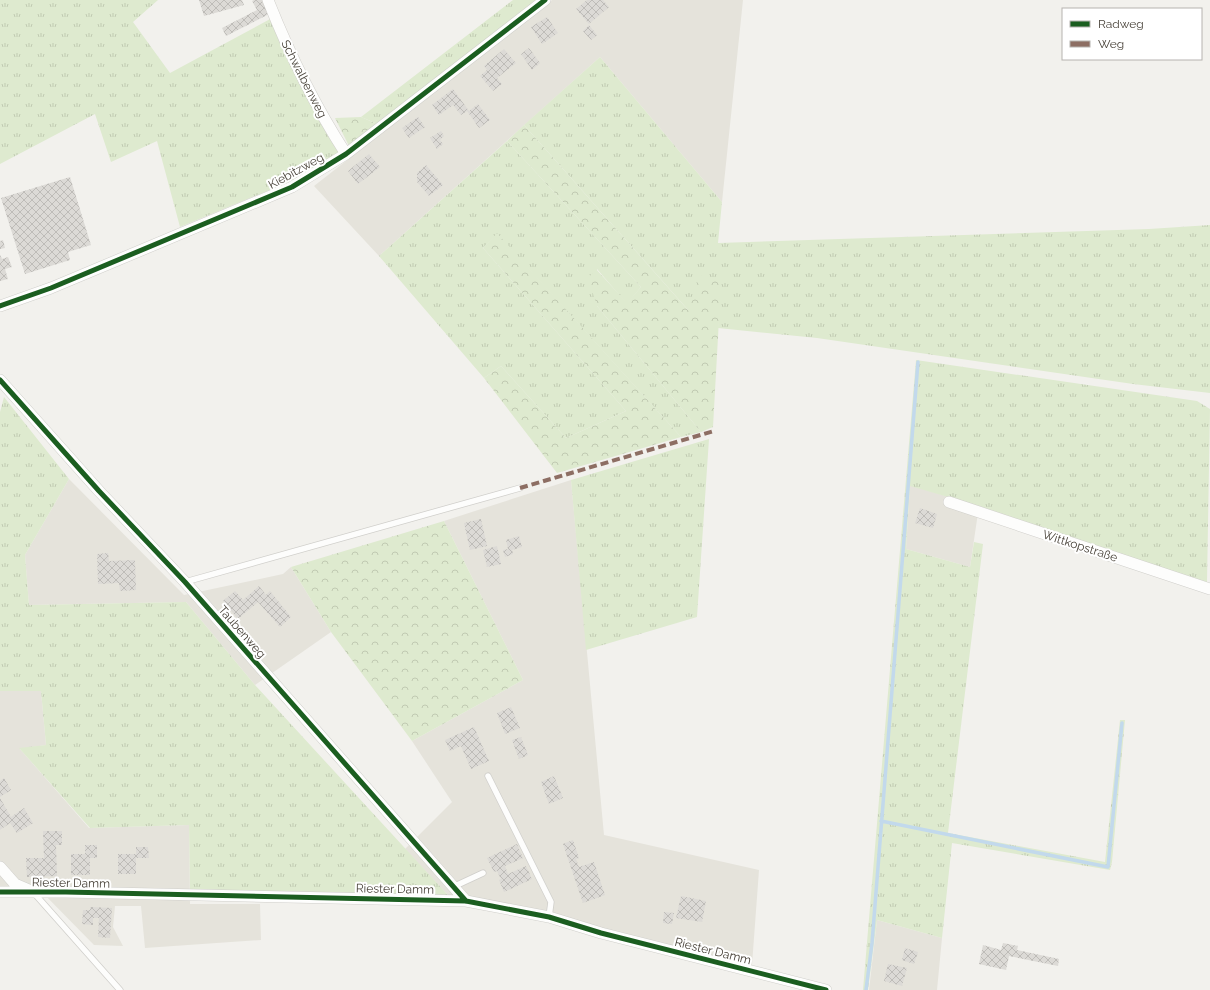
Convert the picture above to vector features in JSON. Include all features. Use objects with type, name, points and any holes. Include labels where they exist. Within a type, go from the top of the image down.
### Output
[{"type":"street","name":"Schwalbenweg","points":[[268,0],[282,34],[326,123],[346,154]]},
{"type":"street","name":"Kiebitzweg","points":[[0,306],[51,288],[292,187],[346,154],[544,0]]},
{"type":"street","name":"Taubenweg","points":[[0,380],[98,491],[185,582],[455,886],[466,901]]},
{"type":"street","name":"Wittkopstraße","points":[[949,502],[1210,589]]},
{"type":"street","points":[[0,867],[16,884],[34,892]]},
{"type":"street","name":"Riester Damm","points":[[0,892],[466,901],[548,917],[601,933],[826,990]]},
{"type":"lane","points":[[185,582],[520,488]]},
{"type":"lane","points":[[488,776],[552,902],[548,917]]},
{"type":"lane","points":[[455,886],[482,873]]},
{"type":"lane","name":"Riester Damm","points":[[34,892],[120,990]]},
{"type":"shaded area","points":[[552,0],[743,0],[722,202],[600,57],[379,256],[314,186]]},
{"type":"shaded area","points":[[69,479],[184,595],[283,574],[291,567],[331,632],[255,685],[186,602],[29,605],[25,555]]},
{"type":"shaded area","points":[[571,480],[604,835],[759,870],[752,965],[448,895],[405,849],[452,802],[412,741],[523,680],[444,521]]},
{"type":"shaded area","points":[[910,485],[979,506],[970,567],[906,549]]},
{"type":"shaded area","points":[[0,691],[41,691],[46,745],[20,749],[89,828],[189,825],[190,904],[260,904],[261,940],[145,948],[141,906],[115,906],[113,927],[123,946],[94,945],[38,888],[0,888]]},
{"type":"shaded area","points":[[877,920],[942,938],[937,990],[869,990]]},
{"type":"green space","points":[[0,0],[158,0],[133,22],[170,73],[272,18],[341,154],[296,179],[180,227],[157,141],[111,162],[95,114],[0,164]]},
{"type":"green space","points":[[513,0],[538,0],[380,125],[361,117]]},
{"type":"green space","points":[[600,57],[722,202],[718,243],[1149,229],[1210,225],[1210,393],[1133,384],[817,338],[718,328],[720,283],[689,311],[524,125]]},
{"type":"green space","points":[[361,117],[380,125],[350,148],[335,118]]},
{"type":"green space","points":[[524,125],[688,310],[699,275],[721,283],[713,427],[701,432],[597,306],[588,278],[596,269],[627,303],[641,287],[507,141]]},
{"type":"green space","points":[[507,141],[641,287],[627,304],[597,269],[597,306],[701,432],[681,437],[497,234],[483,248],[626,411],[566,438],[501,366],[484,378],[379,256]]},
{"type":"green space","points":[[497,233],[681,437],[557,473],[484,378],[501,366],[566,438],[626,411],[483,248]]},
{"type":"green space","points":[[916,360],[1197,401],[1210,409],[1207,583],[979,506],[910,486],[906,549],[970,567],[974,542],[983,544],[948,833],[1105,862],[1120,720],[1125,720],[1112,862],[1110,870],[952,843],[942,938],[877,920],[868,990],[863,990]]},
{"type":"green space","points":[[4,397],[69,479],[25,555],[29,605],[186,602],[255,685],[448,895],[190,890],[189,825],[90,828],[19,748],[46,745],[41,691],[0,691],[0,412]]},
{"type":"green space","points":[[709,439],[697,617],[586,650],[571,480]]},
{"type":"green space","points":[[444,521],[523,680],[412,741],[331,632],[291,567]]},
{"type":"building","points":[[199,0],[242,0],[244,5],[204,16]]},
{"type":"building","points":[[264,0],[271,13],[226,36],[222,28],[257,10],[252,1]]},
{"type":"building","points":[[587,0],[603,0],[609,7],[589,24],[576,9]]},
{"type":"building","points":[[547,17],[558,33],[542,44],[531,27]]},
{"type":"building","points":[[589,25],[597,35],[591,40],[583,31]]},
{"type":"building","points":[[529,48],[540,63],[532,70],[521,54]]},
{"type":"building","points":[[504,49],[516,63],[497,78],[502,84],[493,91],[480,76],[487,70],[484,66]]},
{"type":"building","points":[[453,89],[469,111],[478,104],[490,120],[479,128],[467,111],[461,115],[453,105],[439,115],[432,105]]},
{"type":"building","points":[[418,117],[425,127],[409,138],[402,128]]},
{"type":"building","points":[[441,131],[444,136],[440,140],[443,144],[437,149],[430,138]]},
{"type":"building","points":[[369,154],[380,167],[358,184],[348,171]]},
{"type":"building","points":[[426,165],[443,185],[429,196],[417,182],[417,173]]},
{"type":"building","points":[[70,177],[91,245],[68,252],[70,260],[25,274],[1,198]]},
{"type":"building","points":[[3,240],[5,248],[0,249],[0,241]]},
{"type":"building","points":[[0,255],[2,259],[8,257],[12,267],[5,269],[8,279],[0,281]]},
{"type":"building","points":[[920,508],[937,514],[933,528],[915,523]]},
{"type":"building","points":[[481,519],[487,546],[470,550],[464,523]]},
{"type":"building","points":[[519,536],[522,547],[512,550],[513,554],[505,557],[503,550],[508,549],[506,540]]},
{"type":"building","points":[[497,546],[501,564],[487,567],[483,550]]},
{"type":"building","points":[[108,553],[109,561],[135,560],[136,590],[120,591],[119,583],[98,584],[97,554]]},
{"type":"building","points":[[259,586],[266,595],[270,591],[291,617],[280,627],[258,602],[238,619],[223,601],[235,591],[243,600]]},
{"type":"building","points":[[511,707],[520,728],[505,734],[497,713]]},
{"type":"building","points":[[474,727],[489,761],[471,769],[461,746],[450,751],[445,740]]},
{"type":"building","points":[[521,737],[528,755],[519,759],[512,740]]},
{"type":"building","points":[[554,776],[563,798],[549,804],[541,782]]},
{"type":"building","points":[[4,778],[11,790],[0,797],[0,781]]},
{"type":"building","points":[[0,798],[11,817],[24,808],[33,823],[17,833],[10,823],[0,830]]},
{"type":"building","points":[[43,831],[62,831],[62,845],[56,845],[57,876],[27,877],[26,858],[44,858]]},
{"type":"building","points":[[573,840],[579,858],[576,859],[579,867],[594,862],[605,895],[583,903],[563,844]]},
{"type":"building","points":[[517,844],[523,858],[505,866],[508,874],[526,866],[532,879],[504,892],[499,880],[501,879],[497,871],[494,872],[487,858]]},
{"type":"building","points":[[85,845],[97,845],[97,858],[90,858],[90,875],[71,875],[71,854],[85,854]]},
{"type":"building","points":[[136,847],[148,847],[149,858],[136,858],[136,874],[118,874],[118,854],[136,854]]},
{"type":"building","points":[[681,896],[706,901],[702,922],[676,918]]},
{"type":"building","points":[[90,907],[112,908],[110,938],[98,937],[99,918],[93,918],[93,925],[82,924],[83,910],[90,910]]},
{"type":"building","points":[[664,912],[674,913],[672,924],[663,923]]},
{"type":"building","points":[[1003,943],[1018,946],[1017,950],[1059,959],[1058,966],[1009,956],[1006,970],[979,964],[983,945],[1001,950]]},
{"type":"building","points":[[905,948],[918,952],[914,964],[902,960]]},
{"type":"building","points":[[888,964],[907,968],[902,986],[884,981]]},
{"type":"waterway","points":[[866,990],[872,943],[918,362]]},
{"type":"waterway","points":[[881,821],[1108,867],[1122,723]]},
{"type":"marked path","points":[[520,488],[714,431]]},
{"type":"cycle path","points":[[0,306],[51,288],[292,187],[346,154],[545,0]]},
{"type":"cycle path","points":[[0,380],[99,491],[185,582],[466,901]]},
{"type":"cycle path","points":[[0,892],[66,892],[466,901],[549,917],[601,933],[826,990]]}]
